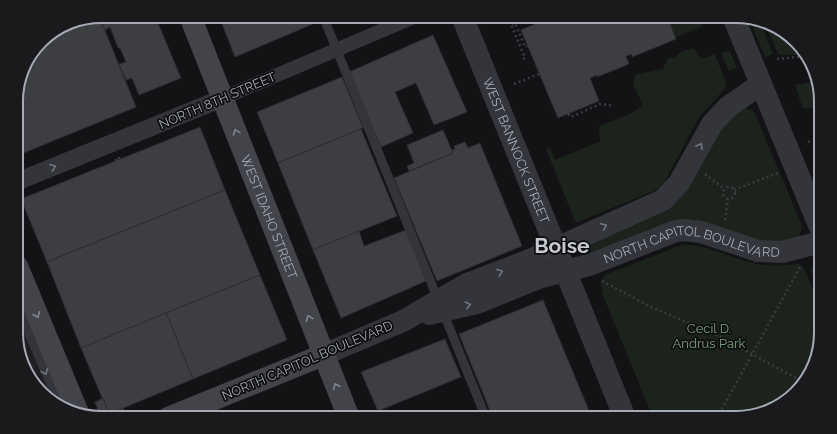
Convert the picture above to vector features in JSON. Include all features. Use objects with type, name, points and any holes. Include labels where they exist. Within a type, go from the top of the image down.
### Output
[{"type":"main road","name":"WEST IDAHO STREET","points":[[193,23],[346,411]]},
{"type":"main road","points":[[23,280],[75,407]]},
{"type":"main road","name":"NORTH CAPITOL BOULEVARD","points":[[185,411],[323,355]]},
{"type":"street","name":"NORTH 8TH STREET","points":[[23,179],[223,98],[400,23]]},
{"type":"street","name":"WEST BANNOCK STREET","points":[[465,23],[622,411]]},
{"type":"street","points":[[736,23],[814,213]]},
{"type":"street","name":"NORTH CAPITOL BOULEVARD","points":[[441,306],[468,284],[556,248],[663,200],[677,186],[712,124],[728,107],[761,84]]},
{"type":"street","name":"NORTH CAPITOL BOULEVARD","points":[[323,355],[441,306],[477,303],[540,277],[589,265],[669,232],[684,230],[722,238],[758,251],[782,252],[814,244]]},
{"type":"lane","points":[[326,23],[483,411]]},
{"type":"lane","points":[[23,319],[56,398]]},
{"type":"path","points":[[524,59],[525,58],[512,24],[515,23],[525,47],[527,46]]},
{"type":"path","points":[[777,59],[801,57]]},
{"type":"path","points":[[514,84],[539,74]]},
{"type":"path","points":[[568,114],[571,117],[600,104],[614,106]]},
{"type":"path","points":[[808,142],[814,140]]},
{"type":"path","points":[[119,186],[117,160],[122,181]]},
{"type":"path","points":[[724,189],[730,187],[734,190],[795,167]]},
{"type":"path","points":[[705,174],[724,189]]},
{"type":"path","points":[[724,189],[723,194],[728,199]]},
{"type":"path","points":[[728,199],[733,197],[734,190]]},
{"type":"path","points":[[726,216],[728,199]]},
{"type":"path","points":[[721,411],[802,262]]},
{"type":"path","points":[[602,281],[648,306],[719,336],[799,380]]},
{"type":"shaded area","points":[[23,325],[50,392],[39,381],[29,363],[24,344]]},
{"type":"green space","points":[[670,23],[702,23],[703,26],[676,37]]},
{"type":"green space","points":[[752,25],[763,28],[773,54],[765,57]]},
{"type":"green space","points":[[768,30],[788,42],[799,55],[778,54]]},
{"type":"green space","points":[[693,48],[702,59],[715,54],[727,86],[699,117],[666,179],[659,188],[651,192],[578,222],[575,221],[546,149],[549,147],[555,160],[601,141],[599,134],[600,126],[632,113],[642,106],[633,82],[637,74],[663,69],[668,58],[674,58],[681,52]]},
{"type":"green space","points":[[730,51],[737,68],[729,71],[721,53]]},
{"type":"green space","points":[[811,82],[814,107],[803,109],[795,85]]},
{"type":"green space","points":[[745,108],[753,111],[757,118],[802,226],[798,237],[775,245],[723,233],[589,253],[586,246],[662,210],[719,126]]},
{"type":"green space","name":"Cecil D. Andrus Park","points":[[681,245],[708,248],[744,261],[764,265],[800,264],[804,268],[814,292],[813,349],[806,368],[795,385],[788,392],[771,403],[752,410],[650,411],[602,293],[601,282],[605,275]]},
{"type":"green space","points":[[814,267],[814,279],[810,269]]},
{"type":"building","points":[[102,23],[158,23],[181,78],[139,95],[132,78],[126,80],[119,64],[126,62],[120,48],[118,48],[110,27],[105,30]]},
{"type":"building","points":[[102,23],[136,107],[23,153],[23,96],[29,71],[39,53],[49,42],[66,31],[76,27]]},
{"type":"building","points":[[222,23],[315,23],[235,57]]},
{"type":"building","points":[[538,23],[670,23],[676,39],[632,57],[631,54],[626,56],[629,64],[597,77],[597,75],[590,78],[599,101],[558,118],[521,30]]},
{"type":"building","points":[[433,35],[467,112],[434,125],[416,83],[395,92],[413,133],[381,147],[349,72]]},
{"type":"building","points":[[342,77],[363,128],[278,163],[257,112]]},
{"type":"building","points":[[200,127],[225,190],[47,262],[23,204],[23,198]]},
{"type":"building","points":[[361,129],[397,216],[313,250],[278,163]]},
{"type":"building","points":[[443,130],[453,153],[409,171],[407,166],[414,163],[407,145]]},
{"type":"building","points":[[465,142],[468,148],[480,143],[522,246],[437,281],[394,178],[453,153],[452,150],[455,149],[454,146]]},
{"type":"building","points":[[225,190],[260,275],[81,348],[47,262]]},
{"type":"building","points":[[406,230],[426,281],[341,318],[313,250],[359,231],[364,246]]},
{"type":"building","points":[[260,275],[287,340],[193,379],[166,313]]},
{"type":"building","points":[[543,300],[589,411],[490,411],[459,334]]},
{"type":"building","points":[[166,313],[193,379],[116,411],[108,411],[81,348]]},
{"type":"building","points":[[445,339],[461,377],[378,411],[361,372]]},
{"type":"building","points":[[103,398],[108,411],[98,411],[95,402]]},
{"type":"building","points":[[123,408],[124,411],[116,411]]},
{"type":"district","name":"Boise","points":[[562,246]]}]
